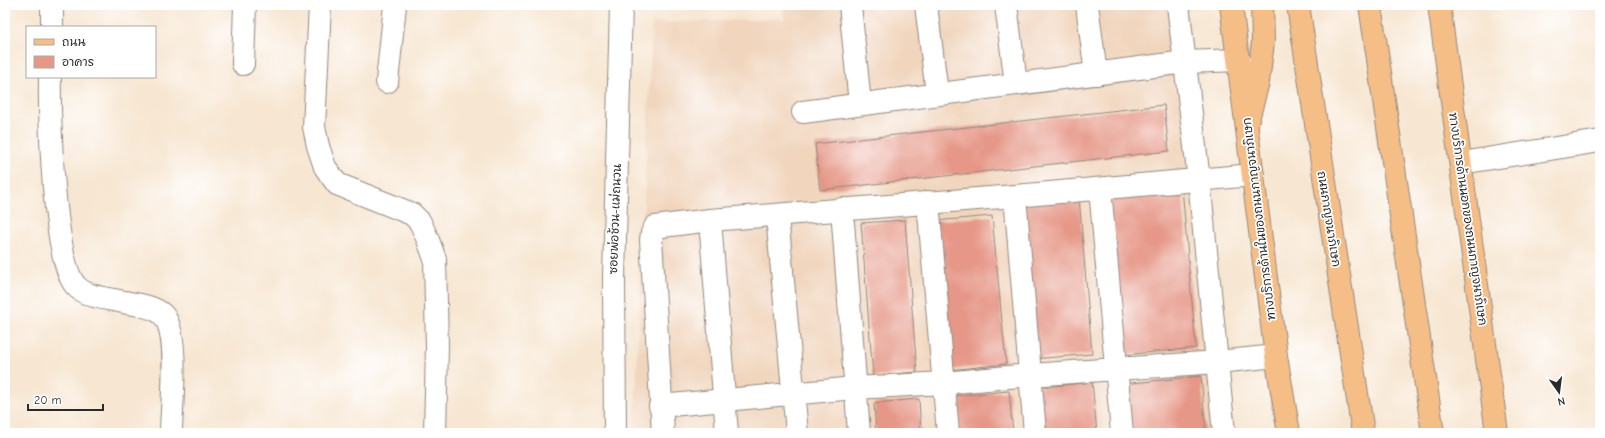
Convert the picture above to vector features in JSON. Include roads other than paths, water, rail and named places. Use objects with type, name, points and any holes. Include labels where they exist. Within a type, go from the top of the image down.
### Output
[{"type":"main road","name":"ทางบริการด้านในของถนนกาญจนาภิเษก","points":[[1231,5],[1276,356],[1289,433]]},
{"type":"main road","points":[[1247,123],[1258,82],[1263,42],[1262,5]]},
{"type":"main road","name":"ถนนกาญจนาภิเษก","points":[[1298,5],[1363,433]]},
{"type":"main road","points":[[1370,5],[1433,433]]},
{"type":"main road","name":"ทางบริการด้านนอกของถนนกาญจนาภิเษก","points":[[1439,5],[1496,433]]},
{"type":"street","points":[[52,5],[52,26]]},
{"type":"street","points":[[242,64],[245,5]]},
{"type":"street","points":[[320,5],[314,127],[325,167],[337,184],[412,214],[420,222],[435,259],[437,347],[435,433]]},
{"type":"street","points":[[387,82],[395,5]]},
{"type":"street","name":"ซอยพ่อช้วน-แม่ถนวน","points":[[615,433],[614,278],[621,5]]},
{"type":"street","points":[[850,5],[860,104]]},
{"type":"street","points":[[926,5],[937,93]]},
{"type":"street","points":[[1006,5],[1016,84]]},
{"type":"street","points":[[1087,5],[1096,74]]},
{"type":"street","points":[[1178,5],[1199,180],[1224,433]]},
{"type":"street","points":[[802,112],[937,93],[1185,62],[1239,60]]},
{"type":"street","points":[[50,78],[52,156],[57,216],[68,273],[76,286],[88,294],[151,309],[162,314],[171,328],[173,344],[171,433]]},
{"type":"street","points":[[1461,163],[1600,141]]},
{"type":"street","points":[[663,433],[660,406],[652,233],[655,227],[664,224],[710,220],[777,216],[842,209],[1100,189],[1253,175]]},
{"type":"street","points":[[1100,189],[1122,433]]},
{"type":"street","points":[[1015,196],[1035,433]]},
{"type":"street","points":[[928,202],[948,433]]},
{"type":"street","points":[[842,209],[848,268],[859,433]]},
{"type":"street","points":[[777,216],[797,433]]},
{"type":"street","points":[[710,220],[727,433]]},
{"type":"street","points":[[660,406],[793,393],[944,383],[1030,375],[1218,362],[1276,356]]}]
